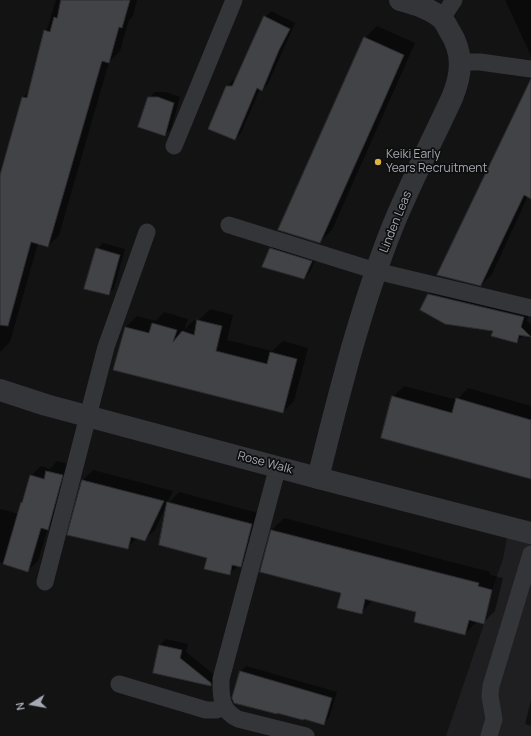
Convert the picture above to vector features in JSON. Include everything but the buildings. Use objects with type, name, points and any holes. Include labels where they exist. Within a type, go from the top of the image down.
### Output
[{"type":"street","name":"Linden Leas","points":[[318,478],[354,340],[376,271],[400,210],[458,84],[461,62],[453,36],[442,18],[431,10],[400,0]]},
{"type":"street","name":"Rose Walk","points":[[0,390],[89,416],[318,478],[531,533]]},
{"type":"lane","points":[[174,146],[234,0]]},
{"type":"lane","points":[[442,18],[454,0]]},
{"type":"lane","points":[[461,62],[480,62],[531,69]]},
{"type":"lane","points":[[229,225],[376,271],[531,308]]},
{"type":"lane","points":[[45,582],[106,347],[147,232]]},
{"type":"lane","points":[[278,466],[221,679],[221,694],[224,707],[230,715],[238,719],[306,736]]},
{"type":"lane","points":[[489,736],[494,718],[490,696],[491,686],[531,554]]},
{"type":"lane","points":[[119,684],[206,710],[216,710],[224,707]]},
{"type":"shaded area","points":[[509,527],[531,533],[531,736],[446,736],[484,624],[492,590],[503,559]]},
{"type":"place","name":"Keiki Early Years Recruitment","points":[[378,162]]}]
